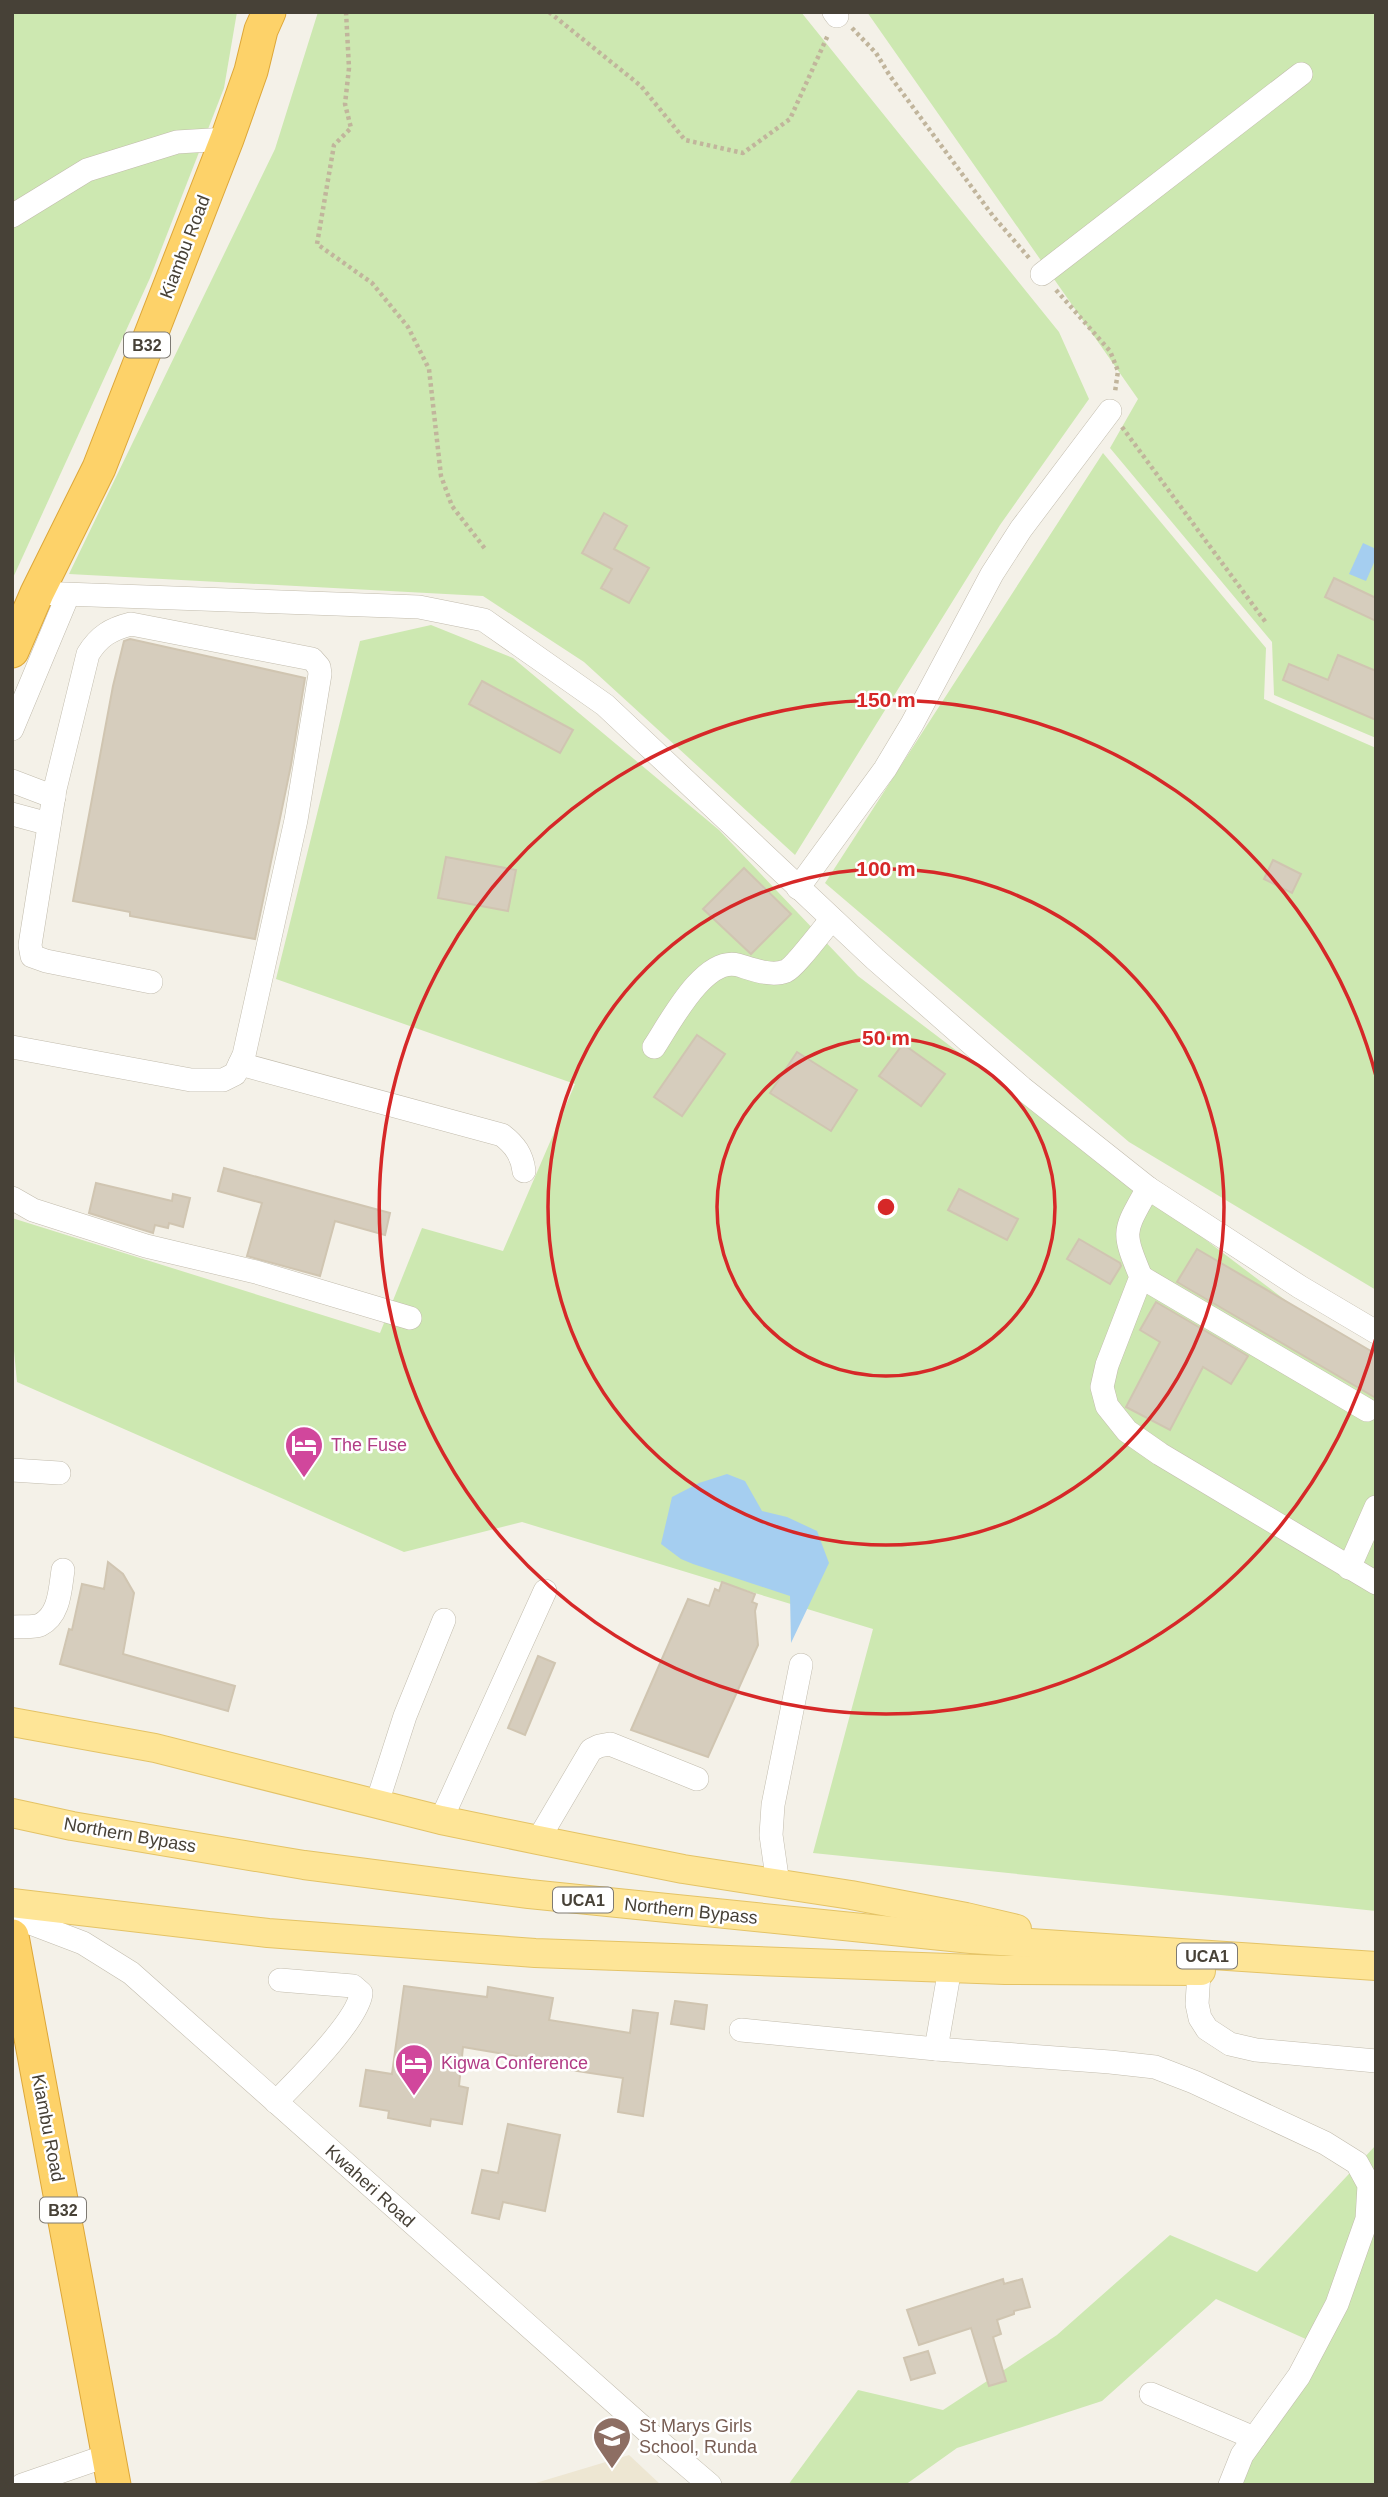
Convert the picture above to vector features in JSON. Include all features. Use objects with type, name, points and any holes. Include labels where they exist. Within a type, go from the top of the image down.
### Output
[{"type":"highway","name":"Kiambu Road","points":[[12,651],[52,594],[227,139],[251,71],[263,18]]},
{"type":"highway","name":"Kiambu Road","points":[[12,1936],[111,2470]]},
{"type":"main road","points":[[12,1721],[155,1748],[441,1819],[538,1840],[682,1869],[966,1917],[1098,1948]]},
{"type":"main road","name":"Northern Bypass","points":[[12,1813],[72,1826],[304,1865],[529,1894],[971,1939],[1376,1966]]},
{"type":"main road","points":[[12,1903],[268,1934],[522,1952],[950,1968],[1199,1972],[1315,1963]]},
{"type":"street","points":[[1042,274],[1300,74]]},
{"type":"street","points":[[12,216],[87,170],[177,142],[227,139]]},
{"type":"street","points":[[798,888],[885,769],[992,574],[1021,529],[1110,411]]},
{"type":"street","points":[[12,729],[52,594],[419,607],[484,620],[605,705],[798,888],[1022,1088],[1148,1188],[1300,1287],[1376,1332]]},
{"type":"street","points":[[12,1047],[191,1080],[223,1080],[235,1074],[244,1055],[296,820],[319,667],[312,659],[131,624],[110,629],[95,642],[88,654],[54,797],[30,945],[32,956],[151,982]]},
{"type":"street","points":[[12,780],[54,797]]},
{"type":"street","points":[[12,814],[49,824]]},
{"type":"street","points":[[654,1047],[697,983],[716,969],[730,963],[775,974],[788,971],[832,919]]},
{"type":"street","points":[[240,1064],[502,1135],[512,1143],[522,1158],[524,1171]]},
{"type":"street","points":[[1148,1188],[1126,1234],[1128,1247],[1141,1277],[1367,1410]]},
{"type":"street","points":[[12,1198],[33,1210],[146,1246],[256,1272],[410,1318]]},
{"type":"street","points":[[1141,1277],[1107,1365],[1102,1387],[1107,1406],[1127,1431],[1160,1454],[1376,1583]]},
{"type":"street","points":[[12,1470],[59,1473]]},
{"type":"street","points":[[1349,1568],[1376,1507]]},
{"type":"street","points":[[12,1627],[38,1626],[52,1615],[59,1596],[63,1570]]},
{"type":"street","points":[[441,1819],[545,1591]]},
{"type":"street","points":[[377,1803],[405,1716],[444,1620]]},
{"type":"street","points":[[778,1884],[771,1835],[773,1805],[802,1665]]},
{"type":"street","points":[[538,1840],[591,1750],[599,1746],[610,1744],[697,1779]]},
{"type":"street","name":"Kwaheri Road","points":[[12,1916],[83,1943],[131,1973],[710,2485]]},
{"type":"street","points":[[936,2049],[950,1968]]},
{"type":"street","points":[[1199,1972],[1197,2004],[1200,2018],[1207,2029],[1230,2044],[1256,2050],[1376,2061]]},
{"type":"street","points":[[276,2102],[318,2059],[358,2006],[361,1993],[353,1986],[280,1980]]},
{"type":"street","points":[[741,2029],[1155,2067],[1194,2082],[1325,2143],[1357,2162],[1369,2185],[1367,2220],[1337,2304],[1299,2376],[1242,2455],[1230,2485]]},
{"type":"street","points":[[1151,2394],[1254,2438]]},
{"type":"street","points":[[22,2485],[111,2470]]},
{"type":"path","points":[[346,12],[349,68],[345,104],[351,128],[334,145],[317,244],[372,283],[408,327],[429,369],[441,476],[452,506],[486,550]]},
{"type":"path","points":[[550,12],[640,86],[685,140],[743,153],[790,118],[836,14],[876,53],[993,216],[1110,351],[1118,371],[1110,411],[1267,624]]},
{"type":"shaded area","name":"St Marys Girls School, Runda","points":[[629,2455],[661,2485],[529,2485]]},
{"type":"green space","points":[[12,12],[237,12],[224,88],[150,278],[12,580]]},
{"type":"green space","points":[[318,12],[801,12],[1059,332],[1089,399],[1000,525],[795,855],[584,662],[483,596],[69,574],[275,149]]},
{"type":"green space","points":[[867,12],[1376,12],[1376,738],[1274,695],[1272,642],[1110,448],[1138,399]]},
{"type":"green space","points":[[1103,453],[1266,648],[1264,699],[1376,748],[1376,1290],[1129,1142],[825,883]]},
{"type":"green space","points":[[431,625],[513,658],[719,830],[858,976],[1376,1369],[1376,1911],[813,1853],[873,1629],[522,1522],[404,1552],[17,1382],[12,1330],[12,1218],[380,1333],[422,1228],[503,1251],[575,1084],[276,979],[360,641]]},
{"type":"green space","points":[[1376,2145],[1376,2485],[1236,2485],[1308,2340],[1216,2299],[1102,2401],[957,2448],[905,2485],[788,2485],[858,2390],[943,2410],[1057,2335],[1170,2235],[1257,2272]]},
{"type":"water","points":[[1363,543],[1376,549],[1376,558],[1366,581],[1349,574]]},
{"type":"water","points":[[727,1474],[745,1481],[762,1511],[787,1517],[817,1531],[829,1563],[791,1643],[790,1596],[693,1564],[681,1559],[661,1544],[672,1497],[699,1483]]},
{"type":"building","points":[[604,513],[627,526],[614,549],[649,568],[629,603],[601,588],[612,569],[582,553]]},
{"type":"building","points":[[1334,578],[1376,598],[1376,621],[1325,597]]},
{"type":"building","points":[[130,639],[305,678],[291,765],[255,939],[130,916],[130,912],[73,901],[113,686],[124,641]]},
{"type":"building","points":[[1338,655],[1376,671],[1376,720],[1283,680],[1289,664],[1328,680]]},
{"type":"building","points":[[482,681],[573,730],[560,753],[469,704]]},
{"type":"building","points":[[446,857],[516,870],[508,911],[438,898]]},
{"type":"building","points":[[1273,860],[1301,874],[1292,893],[1264,879]]},
{"type":"building","points":[[744,868],[791,914],[751,954],[703,909]]},
{"type":"building","points":[[697,1035],[725,1054],[682,1116],[654,1097]]},
{"type":"building","points":[[903,1044],[945,1074],[921,1106],[879,1076]]},
{"type":"building","points":[[797,1052],[857,1090],[831,1131],[770,1093]]},
{"type":"building","points":[[224,1168],[390,1213],[385,1235],[335,1221],[320,1276],[247,1256],[262,1203],[218,1191]]},
{"type":"building","points":[[96,1183],[172,1201],[173,1194],[190,1198],[183,1227],[169,1223],[168,1228],[155,1225],[153,1233],[89,1213]]},
{"type":"building","points":[[959,1189],[1018,1219],[1007,1240],[948,1210]]},
{"type":"building","points":[[1079,1239],[1120,1263],[1121,1266],[1110,1284],[1067,1259]]},
{"type":"building","points":[[1197,1249],[1376,1354],[1376,1398],[1177,1282]]},
{"type":"building","points":[[1156,1302],[1248,1356],[1231,1384],[1203,1367],[1170,1430],[1126,1407],[1160,1342],[1140,1330]]},
{"type":"building","points":[[108,1562],[123,1574],[134,1593],[123,1654],[235,1686],[228,1711],[60,1664],[69,1629],[72,1630],[82,1584],[104,1589]]},
{"type":"building","points":[[722,1582],[755,1594],[752,1602],[757,1604],[755,1611],[758,1645],[708,1757],[631,1730],[688,1599],[709,1606],[715,1589],[719,1591]]},
{"type":"building","points":[[538,1656],[555,1663],[525,1735],[508,1728]]},
{"type":"building","points":[[404,1986],[487,1997],[488,1987],[553,1998],[549,2020],[630,2033],[633,2010],[658,2013],[643,2116],[618,2112],[623,2078],[544,2066],[545,2061],[463,2047],[459,2086],[468,2088],[462,2124],[431,2119],[430,2126],[388,2118],[389,2111],[360,2106],[366,2070],[392,2074]]},
{"type":"building","points":[[675,2001],[707,2005],[704,2029],[671,2024]]},
{"type":"building","points":[[508,2124],[560,2135],[545,2211],[503,2202],[499,2219],[472,2213],[482,2170],[498,2173]]},
{"type":"building","points":[[1003,2279],[1004,2284],[1022,2279],[1030,2307],[1014,2311],[1014,2314],[997,2320],[1001,2334],[993,2337],[1006,2381],[989,2386],[971,2328],[919,2345],[907,2310]]},
{"type":"building","points":[[928,2351],[935,2373],[911,2380],[904,2358]]},
{"type":"place","name":"The Fuse","points":[[304,1479]]},
{"type":"place","name":"Kigwa Conference","points":[[414,2097]]},
{"type":"place","name":"St Marys Girls School, Runda","points":[[612,2470]]}]
